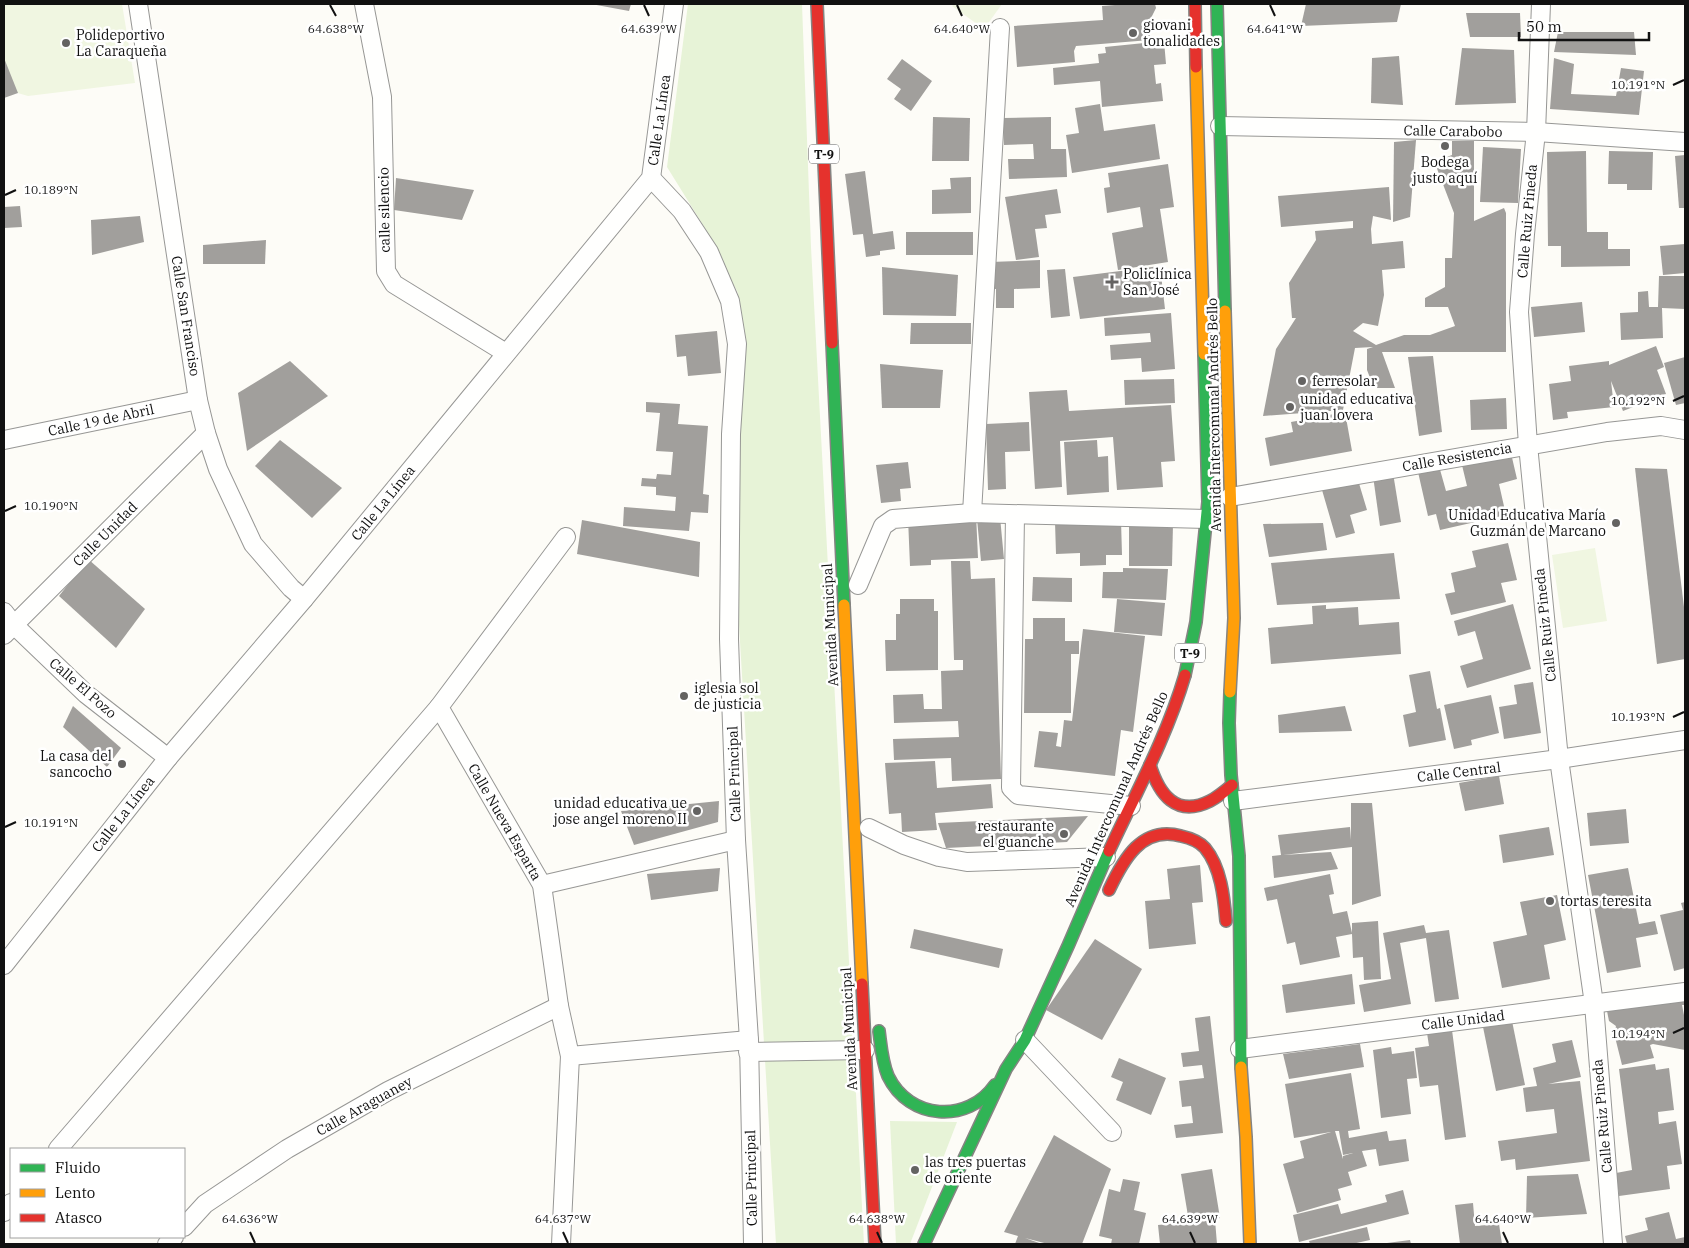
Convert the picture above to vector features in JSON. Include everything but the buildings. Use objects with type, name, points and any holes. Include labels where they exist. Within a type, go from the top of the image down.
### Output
[{"type":"highway","name":"Avenida Municipal","points":[[817,4],[851,507]]},
{"type":"highway","name":"Avenida Intercomunal Andrés Bello","points":[[924,1244],[1006,1070],[1025,1040],[1068,946],[1106,857],[1177,703],[1188,666],[1196,622],[1208,502],[1195,4]]},
{"type":"highway","name":"Avenida Intercomunal Andrés Bello","points":[[1217,4],[1234,618],[1229,723],[1232,793],[1239,856],[1240,1049],[1250,1244]]},
{"type":"highway","name":"Avenida Municipal","points":[[830,34],[836,303],[875,1244]]},
{"type":"highway","points":[[855,556],[858,590]]},
{"type":"highway","points":[[1150,765],[1158,787],[1169,801],[1180,806],[1191,807],[1232,793]]},
{"type":"highway","points":[[1102,904],[1129,854],[1145,840],[1160,833],[1179,834],[1196,840],[1206,849],[1221,887],[1226,914],[1226,934]]},
{"type":"highway","name":"T-9","points":[[1068,946],[1085,932]]},
{"type":"highway","points":[[1228,971],[1240,1049]]},
{"type":"highway","name":"Avenida Municipal","points":[[877,1015],[882,1056],[888,1076],[900,1094],[916,1106],[933,1112],[960,1111],[988,1095],[1006,1070]]},
{"type":"street","name":"Calle San Franciso","points":[[138,4],[198,400],[206,433],[218,469],[253,544],[291,588],[304,599]]},
{"type":"street","name":"calle silencio","points":[[364,4],[382,97],[386,271],[394,284],[506,353]]},
{"type":"street","name":"Calle La Línea","points":[[4,966],[168,758],[304,599],[651,178],[674,4]]},
{"type":"street","name":"Calle Ruiz Pineda","points":[[1541,4],[1536,132],[1525,234],[1520,312],[1528,445],[1559,759],[1594,1004],[1612,1244]]},
{"type":"street","points":[[972,513],[1000,28]]},
{"type":"street","name":"Calle Carabobo","points":[[1220,126],[1536,132],[1685,142]]},
{"type":"street","name":"Calle Principal","points":[[651,178],[682,211],[709,252],[730,301],[737,344],[731,434],[729,639],[736,840],[749,1046],[753,1244]]},
{"type":"street","name":"Calle 19 de Abril","points":[[4,440],[198,400]]},
{"type":"street","name":"Calle Resistencia","points":[[1230,497],[1608,432],[1662,426],[1685,430]]},
{"type":"street","name":"Calle Unidad","points":[[7,624],[206,433]]},
{"type":"street","points":[[858,590],[883,526],[893,519],[972,513],[1207,519]]},
{"type":"street","points":[[1015,515],[1011,788],[1018,794],[1131,806]]},
{"type":"street","points":[[59,1148],[439,707],[566,537]]},
{"type":"street","name":"Calle El Pozo","points":[[7,624],[86,694],[168,758]]},
{"type":"street","name":"Calle Nueva Esparta","points":[[439,707],[542,885],[559,1006],[570,1056],[561,1244]]},
{"type":"street","name":"Calle Central","points":[[1232,793],[1559,759],[1685,740]]},
{"type":"street","points":[[869,830],[939,857],[967,862],[1106,857]]},
{"type":"street","points":[[542,885],[736,840]]},
{"type":"street","name":"Calle Unidad","points":[[1240,1049],[1685,992]]},
{"type":"street","name":"Calle Araguaney","points":[[185,1226],[205,1204],[286,1149],[388,1091],[559,1006]]},
{"type":"street","points":[[1025,1040],[1112,1132]]},
{"type":"street","points":[[570,1056],[749,1046],[866,1050]]},
{"type":"green space","name":"Polideportivo La Caraqueña","points":[[4,4],[122,4],[135,83],[28,96],[4,89]]},
{"type":"green space","points":[[688,4],[802,4],[811,247],[864,1244],[776,1244],[739,625],[738,293],[703,225],[667,167]]},
{"type":"green space","points":[[954,4],[1002,4],[984,29],[952,6]]},
{"type":"green space","points":[[1595,548],[1607,621],[1563,628],[1552,555]]},
{"type":"green space","points":[[890,1121],[957,1122],[910,1244],[896,1244]]},
{"type":"traffic: fast","points":[[1217,4],[1225,311]]},
{"type":"traffic: fast","points":[[832,343],[844,605]]},
{"type":"traffic: fast","points":[[1185,675],[1196,622],[1208,502],[1204,354]]},
{"type":"traffic: fast","points":[[1230,692],[1231,775],[1239,856],[1241,1067]]},
{"type":"traffic: fast","points":[[924,1244],[1006,1069],[1025,1040],[1109,851]]},
{"type":"traffic: fast","points":[[879,1031],[883,1060],[888,1076],[898,1091],[910,1101],[924,1108],[939,1112],[955,1111],[970,1106],[984,1098],[995,1085]]},
{"type":"traffic: slow","points":[[1196,67],[1204,354]]},
{"type":"traffic: slow","points":[[1225,311],[1234,618],[1230,692]]},
{"type":"traffic: slow","points":[[844,605],[862,984]]},
{"type":"traffic: slow","points":[[1241,1067],[1250,1244]]},
{"type":"traffic: jam","points":[[817,4],[832,343]]},
{"type":"traffic: jam","points":[[1195,4],[1196,67]]},
{"type":"traffic: jam","points":[[1109,851],[1160,742],[1185,675]]},
{"type":"traffic: jam","points":[[1150,765],[1164,794],[1178,805],[1198,806],[1213,799],[1232,785]]},
{"type":"traffic: jam","points":[[1109,890],[1128,857],[1145,840],[1167,834],[1184,837],[1194,840],[1203,846],[1215,864],[1223,893],[1226,921]]},
{"type":"traffic: jam","points":[[862,984],[875,1244]]},
{"type":"place","name":"giovani tonalidades","points":[[1133,33]]},
{"type":"place","name":"Polideportivo La Caraqueña","points":[[66,43]]},
{"type":"place","name":"Bodega justo aquí","points":[[1445,146]]},
{"type":"place","name":"Policlínica San José","points":[[1112,282]]},
{"type":"place","name":"ferresolar","points":[[1302,381]]},
{"type":"place","name":"unidad educativa juan lovera","points":[[1290,407]]},
{"type":"place","name":"Unidad Educativa María Guzmán de Marcano","points":[[1616,523]]},
{"type":"place","name":"iglesia sol de justicia","points":[[684,696]]},
{"type":"place","name":"La casa del sancocho","points":[[122,764]]},
{"type":"place","name":"unidad educativa ue jose angel moreno II","points":[[697,811]]},
{"type":"place","name":"restaurante el guanche","points":[[1064,834]]},
{"type":"place","name":"tortas teresita","points":[[1550,901]]},
{"type":"place","name":"las tres puertas de oriente","points":[[915,1170]]}]
